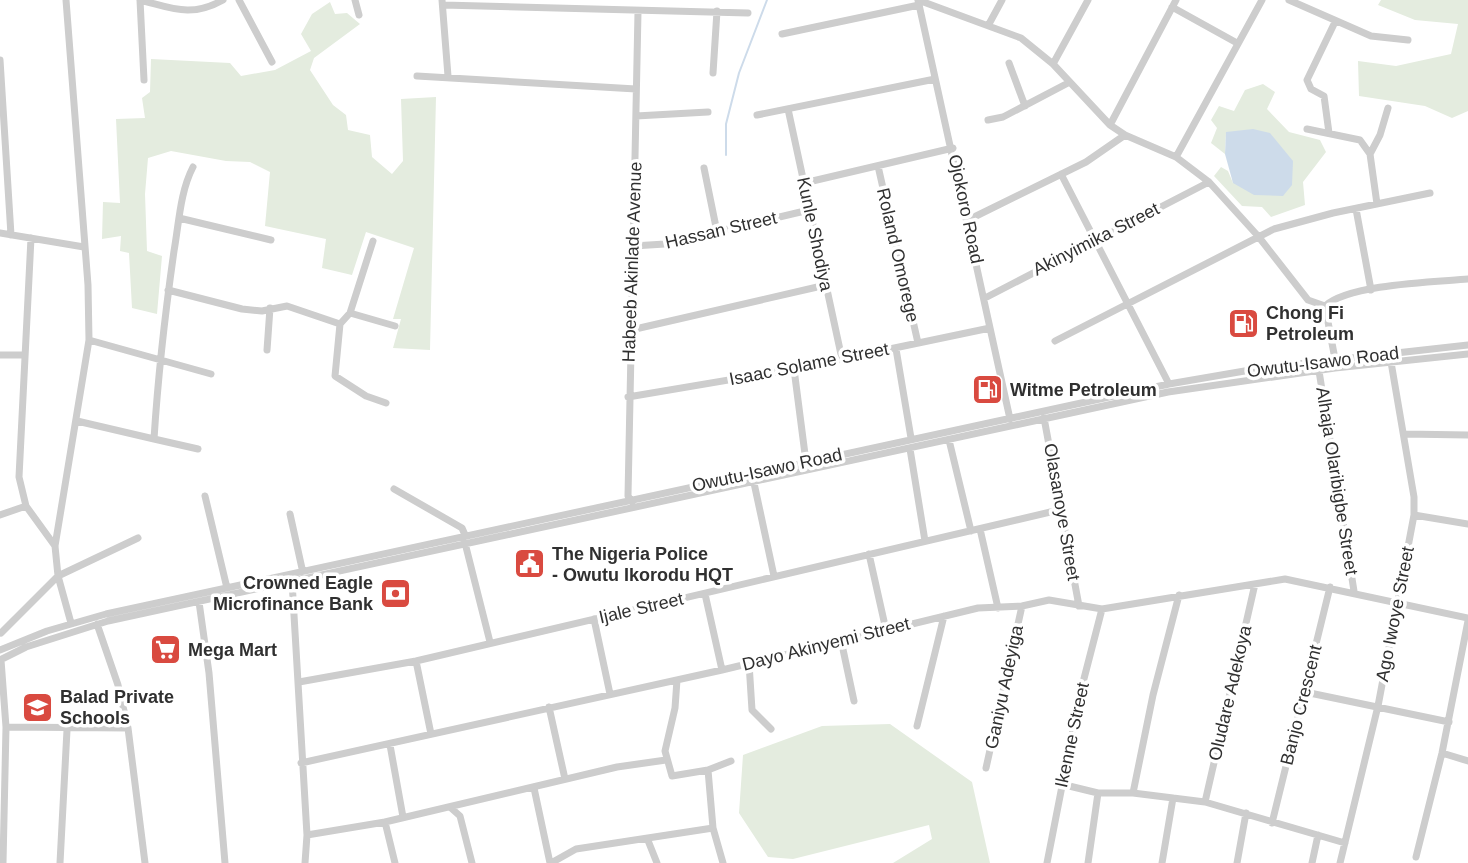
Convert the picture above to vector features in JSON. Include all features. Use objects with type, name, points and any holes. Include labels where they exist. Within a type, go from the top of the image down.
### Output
[{"type":"street","points":[[66,0],[89,340],[55,547],[58,576],[71,623]]},
{"type":"street","points":[[144,80],[140,0],[198,12],[223,0]]},
{"type":"street","points":[[239,0],[272,62]]},
{"type":"street","points":[[355,0],[359,15]]},
{"type":"street","points":[[595,10],[596,0]]},
{"type":"street","points":[[689,9],[691,0]]},
{"type":"street","points":[[989,24],[1002,0]]},
{"type":"street","points":[[1053,64],[1088,0]]},
{"type":"street","points":[[1176,157],[1262,0]]},
{"type":"street","points":[[1289,0],[1371,36],[1408,40]]},
{"type":"street","points":[[782,34],[918,1],[989,24],[1021,38],[1053,64],[1110,125],[1125,135],[1176,157],[1209,182],[1258,236],[1308,300],[1325,306]]},
{"type":"street","name":"Ojokoro Road","points":[[918,1],[953,148],[1010,419]]},
{"type":"street","points":[[448,76],[442,2],[516,2],[638,12],[689,9],[748,13]]},
{"type":"street","points":[[1110,125],[1174,3],[1237,43]]},
{"type":"street","points":[[713,73],[717,11]]},
{"type":"street","name":"Habeeb Akinlade Avenue","points":[[630,500],[628,397],[638,12]]},
{"type":"street","points":[[1329,133],[1324,96],[1311,89],[1307,80],[1335,22]]},
{"type":"street","points":[[0,60],[12,234]]},
{"type":"street","points":[[1009,63],[1025,106]]},
{"type":"street","points":[[417,76],[636,89]]},
{"type":"street","points":[[757,115],[935,79]]},
{"type":"street","points":[[988,120],[1003,117],[1068,83]]},
{"type":"street","points":[[1370,154],[1388,108]]},
{"type":"street","name":"Kunle Shodiya","points":[[788,109],[842,359]]},
{"type":"street","points":[[636,116],[708,112]]},
{"type":"street","points":[[1307,129],[1360,140],[1370,154],[1377,204]]},
{"type":"street","points":[[968,220],[1094,158],[1125,135]]},
{"type":"street","points":[[804,183],[953,148]]},
{"type":"street","name":"Roland Omorege","points":[[878,166],[918,343]]},
{"type":"street","points":[[154,439],[159,361],[168,290],[179,218],[193,167]]},
{"type":"street","points":[[704,168],[717,232]]},
{"type":"street","points":[[1061,174],[1168,384]]},
{"type":"street","name":"Akinyimika Street","points":[[985,298],[1093,239],[1209,182]]},
{"type":"street","points":[[1055,341],[1258,236],[1292,223],[1430,193]]},
{"type":"street","points":[[1356,209],[1371,290]]},
{"type":"street","name":"Hassan Street","points":[[633,246],[665,244],[809,210]]},
{"type":"street","points":[[179,218],[271,240]]},
{"type":"street","points":[[0,233],[84,247]]},
{"type":"street","points":[[31,238],[19,463],[26,506],[55,547]]},
{"type":"street","points":[[373,241],[350,313],[340,324],[336,379],[386,403]]},
{"type":"street","points":[[1325,306],[1337,297],[1371,290],[1468,279]]},
{"type":"street","points":[[631,330],[826,285]]},
{"type":"street","points":[[168,290],[242,309],[287,306],[340,324]]},
{"type":"street","points":[[1325,306],[1335,359]]},
{"type":"street","points":[[267,350],[270,308]]},
{"type":"street","points":[[350,313],[395,326]]},
{"type":"street","name":"Isaac Solame Street","points":[[628,397],[794,369],[990,328]]},
{"type":"street","points":[[89,340],[211,374]]},
{"type":"street","name":"Owutu-Isawo Road","points":[[0,660],[26,647],[97,624],[292,582],[630,500],[911,438],[1168,384],[1335,359],[1468,345]]},
{"type":"street","points":[[896,349],[911,438]]},
{"type":"street","name":"Owutu-Isawo Road","points":[[3,649],[71,623],[227,588],[465,539],[637,509],[1168,392],[1468,354]]},
{"type":"street","points":[[0,355],[23,355]]},
{"type":"street","name":"Ago Iwoye Street","points":[[1340,863],[1378,706],[1414,515],[1414,496],[1391,362]]},
{"type":"street","points":[[794,369],[806,462]]},
{"type":"street","name":"Alhaja Olaribigbe Street","points":[[1319,371],[1354,592]]},
{"type":"street","name":"Olasanoye Street","points":[[1044,418],[1079,606]]},
{"type":"street","points":[[77,421],[198,449]]},
{"type":"street","points":[[1404,434],[1468,435]]},
{"type":"street","points":[[949,440],[971,531]]},
{"type":"street","points":[[910,449],[925,541]]},
{"type":"street","points":[[754,483],[774,576]]},
{"type":"street","points":[[394,489],[462,528],[490,642]]},
{"type":"street","points":[[205,496],[227,588]]},
{"type":"street","points":[[630,500],[637,509]]},
{"type":"street","points":[[0,515],[26,506]]},
{"type":"street","name":"Ijale Street","points":[[299,682],[415,661],[1063,509]]},
{"type":"street","points":[[290,514],[303,573]]},
{"type":"street","points":[[1414,515],[1468,524]]},
{"type":"street","points":[[980,529],[998,608]]},
{"type":"street","points":[[3,649],[0,632],[58,576],[138,538]]},
{"type":"street","points":[[869,554],[886,629]]},
{"type":"street","name":"Dayo Akinyemi Street","points":[[302,763],[722,670],[944,616],[1049,600],[1102,609],[1285,579],[1354,592],[1468,620]]},
{"type":"street","points":[[292,582],[307,835],[305,863]]},
{"type":"street","name":"Oludare Adekoya","points":[[1205,802],[1255,584]]},
{"type":"street","name":"Banjo Crescent","points":[[1272,823],[1330,587]]},
{"type":"street","points":[[705,593],[722,670]]},
{"type":"street","points":[[1133,793],[1153,695],[1179,595]]},
{"type":"street","points":[[199,602],[209,673],[225,863]]},
{"type":"street","name":"Ganiyu Adeyiga","points":[[986,768],[1022,606]]},
{"type":"street","name":"Ikenne Street","points":[[1047,863],[1061,785],[1102,609]]},
{"type":"street","points":[[917,726],[944,616]]},
{"type":"street","points":[[594,620],[610,694]]},
{"type":"street","points":[[1416,858],[1449,722],[1468,620]]},
{"type":"street","points":[[97,624],[118,685],[128,728],[145,863]]},
{"type":"street","points":[[841,640],[854,701]]},
{"type":"street","points":[[0,660],[6,727],[3,863]]},
{"type":"street","points":[[415,661],[431,734]]},
{"type":"street","points":[[750,663],[752,710],[771,729]]},
{"type":"street","points":[[677,680],[666,760],[672,776],[708,770],[731,761]]},
{"type":"street","points":[[1306,692],[1449,722]]},
{"type":"street","points":[[549,707],[565,779]]},
{"type":"street","points":[[6,727],[67,730],[128,728]]},
{"type":"street","points":[[60,863],[67,730]]},
{"type":"street","points":[[390,745],[403,817]]},
{"type":"street","points":[[1442,753],[1468,761]]},
{"type":"street","points":[[307,835],[385,822],[565,779],[666,760]]},
{"type":"street","points":[[708,770],[713,828],[723,863]]},
{"type":"street","points":[[1061,785],[1098,793],[1133,793],[1205,802],[1345,842]]},
{"type":"street","points":[[534,788],[550,863],[576,849],[713,828]]},
{"type":"street","points":[[1088,863],[1098,793]]},
{"type":"street","points":[[1162,863],[1173,798]]},
{"type":"street","points":[[451,808],[460,816],[472,863]]},
{"type":"street","points":[[1237,863],[1245,813]]},
{"type":"street","points":[[385,822],[395,863]]},
{"type":"street","points":[[1312,863],[1318,835]]},
{"type":"street","points":[[647,838],[657,863]]},
{"type":"shaded area","points":[[1381,0],[1468,0],[1468,111],[1452,118],[1425,106],[1359,96],[1358,61],[1396,66],[1451,54],[1458,24],[1415,20],[1378,5]]},
{"type":"shaded area","points":[[330,2],[335,14],[347,13],[360,24],[314,58],[310,70],[333,105],[346,115],[348,130],[370,135],[372,157],[392,174],[403,161],[401,99],[436,97],[430,350],[393,348],[401,319],[393,319],[414,248],[366,232],[352,275],[322,268],[326,239],[265,226],[270,172],[250,162],[226,161],[171,151],[148,158],[145,194],[147,251],[162,256],[157,314],[132,308],[129,253],[120,251],[121,236],[102,239],[103,202],[120,203],[116,119],[145,118],[142,98],[150,92],[151,59],[230,63],[241,76],[275,70],[311,51],[301,34],[312,14]]},
{"type":"shaded area","points":[[1263,84],[1275,92],[1267,109],[1289,132],[1320,140],[1326,152],[1303,182],[1305,205],[1271,217],[1262,207],[1242,206],[1214,176],[1221,167],[1228,171],[1233,183],[1226,133],[1225,154],[1211,143],[1217,128],[1211,120],[1219,106],[1234,111],[1245,90]]},
{"type":"shaded area","points":[[890,724],[972,782],[990,863],[893,863],[932,839],[929,825],[793,859],[768,857],[739,813],[743,755],[822,726]]},
{"type":"water","points":[[1253,129],[1270,133],[1293,161],[1292,185],[1283,196],[1254,195],[1233,183],[1225,154],[1226,132]]},
{"type":"waterway","points":[[726,155],[726,124],[739,73],[767,0]]},
{"type":"place","name":"Chong Fi Petroleum","points":[[1243,323]]},
{"type":"place","name":"Witme Petroleum","points":[[987,390]]},
{"type":"place","name":"The Nigeria Police - Owutu Ikorodu HQT","points":[[529,564]]},
{"type":"place","name":"Crowned Eagle Microfinance Bank","points":[[396,593]]},
{"type":"place","name":"Mega Mart","points":[[165,650]]},
{"type":"place","name":"Balad Private Schools","points":[[37,707]]}]
